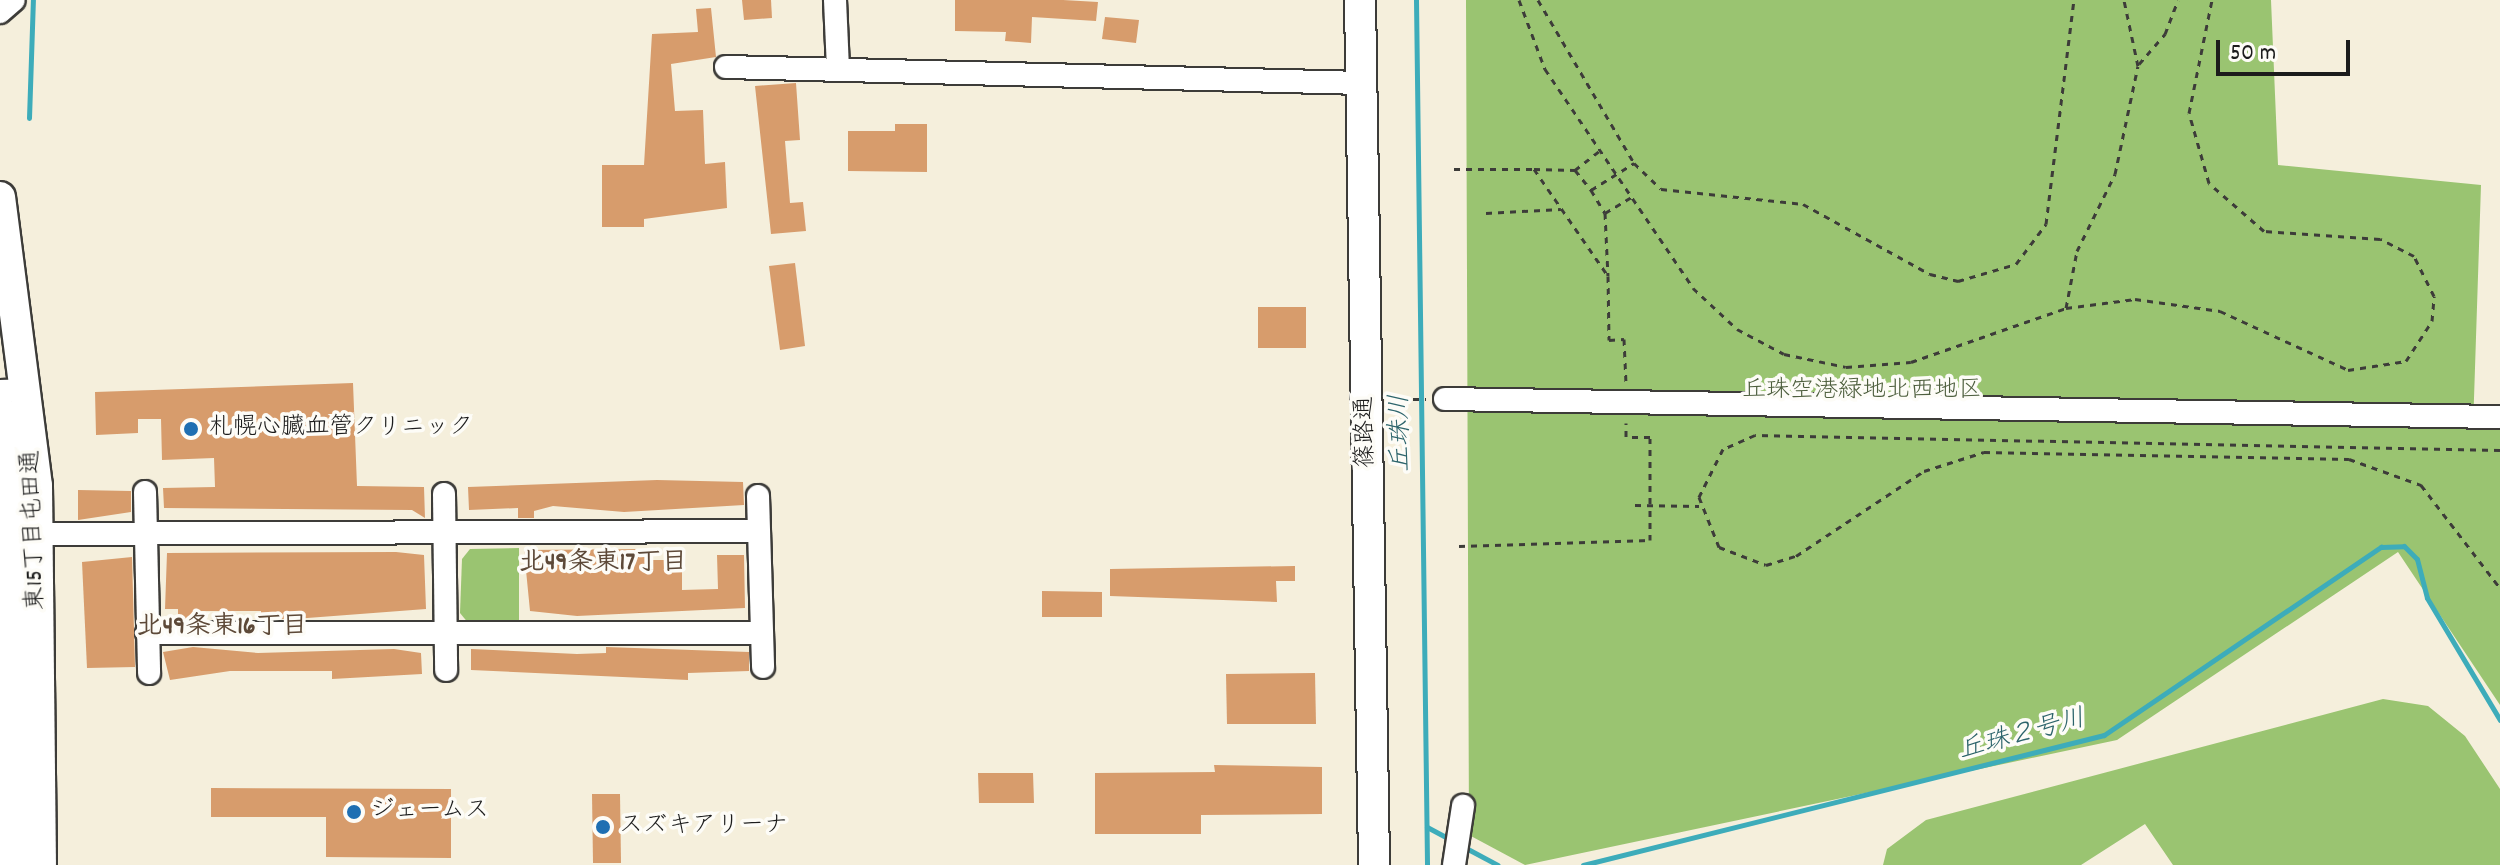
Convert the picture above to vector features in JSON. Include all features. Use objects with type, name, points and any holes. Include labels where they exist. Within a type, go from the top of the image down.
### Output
[{"type":"street","points":[[0,12],[14,0]]},
{"type":"street","points":[[835,0],[838,68]]},
{"type":"street","name":"篠路通","points":[[1360,0],[1374,865]]},
{"type":"street","points":[[726,67],[1361,83]]},
{"type":"street","name":"東15丁目屯田通","points":[[0,197],[41,865]]},
{"type":"street","points":[[1445,399],[2500,417]]},
{"type":"street","name":"東15丁目屯田通","points":[[0,411],[19,516],[12,865]]},
{"type":"street","points":[[145,492],[149,673]]},
{"type":"street","points":[[444,494],[446,670]]},
{"type":"street","points":[[758,496],[763,667]]},
{"type":"street","points":[[19,516],[146,534],[758,531]]},
{"type":"street","points":[[147,633],[761,633]]},
{"type":"street","points":[[1454,862],[1462,816]]},
{"type":"path","points":[[1519,0],[1533,49],[1632,197],[1715,312],[1784,354],[1846,367],[1911,362],[2066,308],[2135,299],[2186,303],[2248,322],[2348,370],[2389,370],[2422,343],[2434,296],[2428,274],[2400,245],[2264,231],[2209,183],[2189,113],[2212,0]]},
{"type":"path","points":[[1538,0],[1634,163],[1670,194],[1763,195],[1803,204],[1930,274],[1958,281],[1991,276],[2027,254],[2046,224],[2074,0]]},
{"type":"path","points":[[2066,308],[2077,251],[2115,174],[2138,66],[2124,0]]},
{"type":"path","points":[[2138,66],[2165,34],[2178,0]]},
{"type":"path","points":[[1534,169],[1575,170],[1601,150]]},
{"type":"path","points":[[1591,190],[1634,163]]},
{"type":"path","points":[[1575,170],[1605,213],[1608,276]]},
{"type":"path","points":[[1605,213],[1632,197]]},
{"type":"path","points":[[1486,213],[1561,209]]},
{"type":"path","points":[[2500,450],[1755,435],[1712,463],[1699,506],[1719,547],[1766,565],[1796,556],[1924,471],[1984,452],[2349,459],[2421,485],[2500,588]]},
{"type":"path","points":[[1635,505],[1699,506]]},
{"type":"green space","name":"丘珠空港緑地北西地区","points":[[1466,0],[2271,0],[2278,165],[2481,185],[2473,429],[2500,430],[2500,705],[2398,552],[2117,740],[1525,865],[1469,835]]},
{"type":"green space","points":[[519,548],[519,624],[469,624],[460,613],[462,559],[470,549]]},
{"type":"green space","points":[[2383,699],[2428,706],[2465,736],[2500,789],[2500,865],[2173,865],[2145,824],[2081,865],[1883,865],[1887,849],[1926,820]]},
{"type":"building","points":[[742,0],[771,0],[772,18],[744,20]]},
{"type":"building","points":[[955,0],[1098,2],[1096,21],[1032,17],[1031,43],[1005,41],[1006,32],[955,31]]},
{"type":"building","points":[[711,8],[716,57],[671,64],[675,111],[703,110],[705,164],[725,162],[727,208],[644,219],[644,227],[602,227],[602,165],[644,165],[652,34],[698,32],[696,9]]},
{"type":"building","points":[[1105,17],[1139,20],[1136,43],[1102,39]]},
{"type":"building","points":[[796,83],[800,140],[785,141],[790,203],[803,202],[806,231],[771,234],[755,86]]},
{"type":"building","points":[[895,124],[927,124],[927,172],[848,171],[848,131],[895,131]]},
{"type":"building","points":[[795,263],[805,346],[780,350],[769,266]]},
{"type":"building","points":[[1258,307],[1306,307],[1306,348],[1258,348]]},
{"type":"building","points":[[353,383],[357,486],[424,487],[425,518],[412,510],[164,508],[163,488],[215,487],[214,458],[162,460],[161,419],[138,419],[138,433],[96,435],[95,392]]},
{"type":"building","points":[[657,480],[743,482],[744,505],[624,512],[553,506],[534,511],[534,518],[518,518],[518,508],[469,510],[468,487]]},
{"type":"building","points":[[78,490],[131,491],[131,512],[78,520]]},
{"type":"building","points":[[650,549],[651,560],[682,560],[682,590],[718,589],[717,555],[744,555],[745,608],[577,616],[530,611],[524,550]]},
{"type":"building","points":[[396,552],[424,555],[426,609],[294,619],[261,619],[261,611],[193,611],[193,619],[178,619],[178,609],[165,609],[167,553]]},
{"type":"building","points":[[132,557],[135,667],[87,668],[82,562]]},
{"type":"building","points":[[1295,566],[1295,581],[1276,581],[1277,602],[1110,596],[1110,569]]},
{"type":"building","points":[[1042,591],[1102,592],[1102,617],[1042,617]]},
{"type":"building","points":[[193,647],[258,653],[394,649],[421,653],[422,674],[332,679],[332,671],[230,671],[170,680],[163,652]]},
{"type":"building","points":[[606,647],[749,652],[749,671],[688,673],[688,680],[471,670],[471,649],[577,654],[606,653]]},
{"type":"building","points":[[1315,673],[1316,724],[1227,724],[1226,674]]},
{"type":"building","points":[[1214,765],[1322,767],[1322,814],[1201,815],[1201,834],[1095,834],[1095,773],[1215,772]]},
{"type":"building","points":[[978,773],[1033,773],[1034,803],[979,803]]},
{"type":"building","points":[[211,788],[451,789],[451,858],[326,857],[326,817],[211,817]]},
{"type":"building","points":[[592,794],[620,794],[621,863],[593,863]]},
{"type":"waterway","points":[[29,118],[33,0]]},
{"type":"waterway","name":"丘珠川","points":[[1416,0],[1427,865]]},
{"type":"waterway","name":"丘珠２号川","points":[[1583,865],[2104,735],[2381,547],[2404,546],[2417,559],[2427,598],[2500,720]]},
{"type":"waterway","name":"丘珠２号川","points":[[1427,827],[1451,840]]},
{"type":"waterway","name":"丘珠２号川","points":[[1464,847],[1498,865]]},
{"type":"place","name":"札幌心臓血管クリニック","points":[[191,429]]},
{"type":"place","name":"ジェームス","points":[[354,812]]},
{"type":"place","name":"スズキアリーナ","points":[[603,827]]},
{"type":"district","name":"北49条東17丁目","points":[[603,564]]},
{"type":"district","name":"北49条東16丁目","points":[[222,628]]}]
